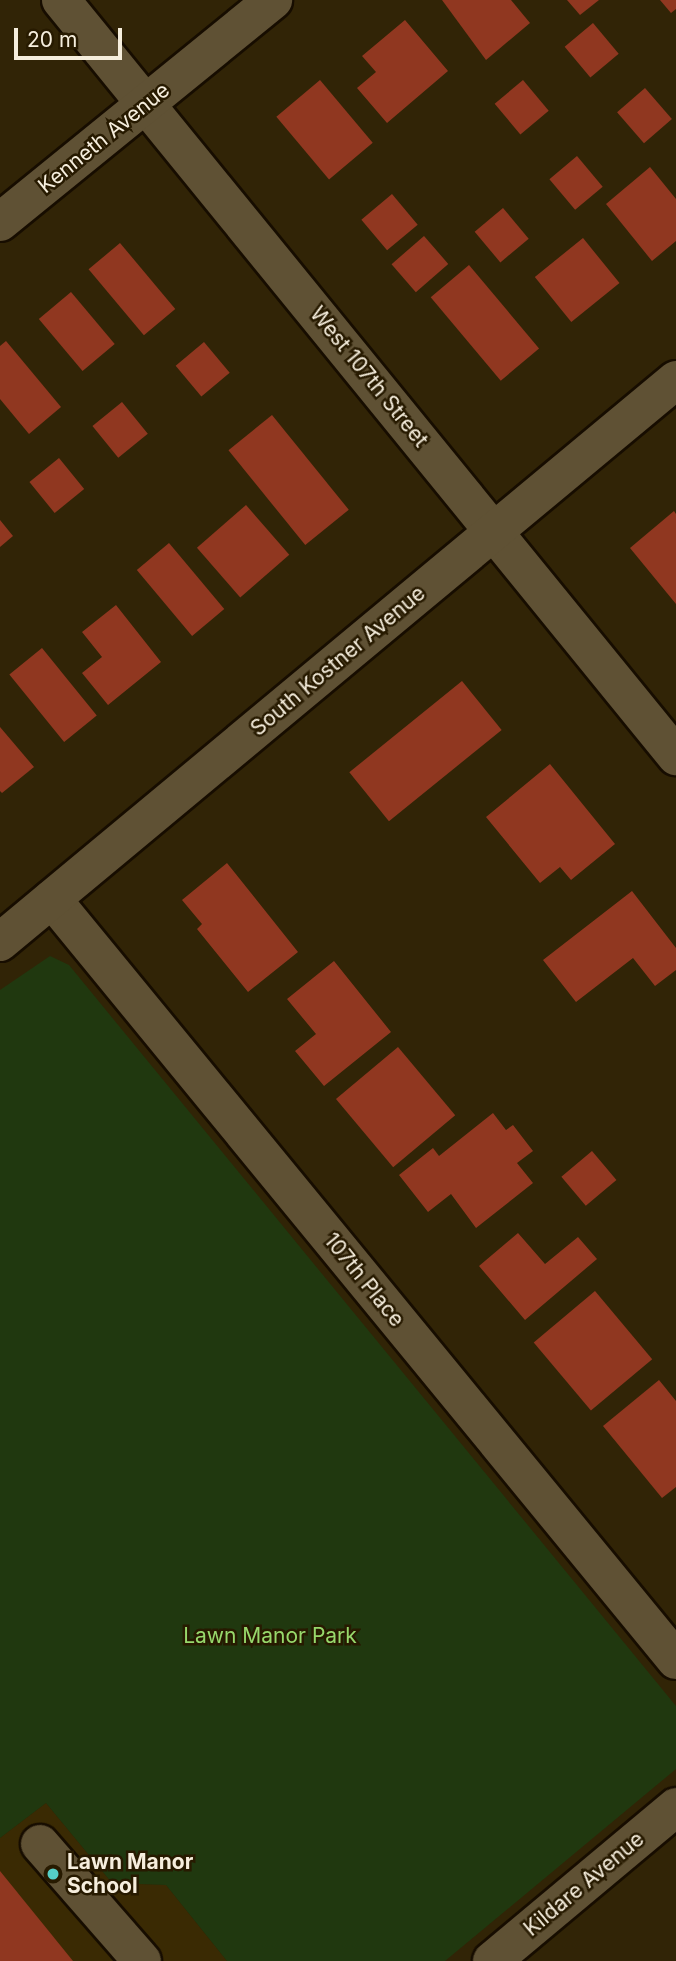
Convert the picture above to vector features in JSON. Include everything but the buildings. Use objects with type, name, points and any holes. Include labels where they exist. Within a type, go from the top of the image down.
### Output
[{"type":"street","name":"West 107th Street","points":[[61,0],[676,756]]},
{"type":"street","name":"Kenneth Avenue","points":[[0,222],[273,0]]},
{"type":"street","name":"South Kostner Avenue","points":[[0,942],[676,380]]},
{"type":"street","name":"107th Place","points":[[52,899],[676,1660]]},
{"type":"street","name":"Kildare Avenue","points":[[492,1961],[676,1807]]},
{"type":"street","points":[[40,1844],[142,1961]]},
{"type":"shaded area","name":"Lawn Manor School","points":[[46,1803],[112,1883],[166,1885],[227,1961],[0,1961],[0,1838]]},
{"type":"green space","name":"Lawn Manor Park","points":[[50,956],[69,965],[676,1706],[676,1769],[445,1961],[227,1961],[166,1885],[112,1883],[46,1803],[0,1838],[0,990]]},
{"type":"place","name":"Lawn Manor School","points":[[53,1874]]}]
